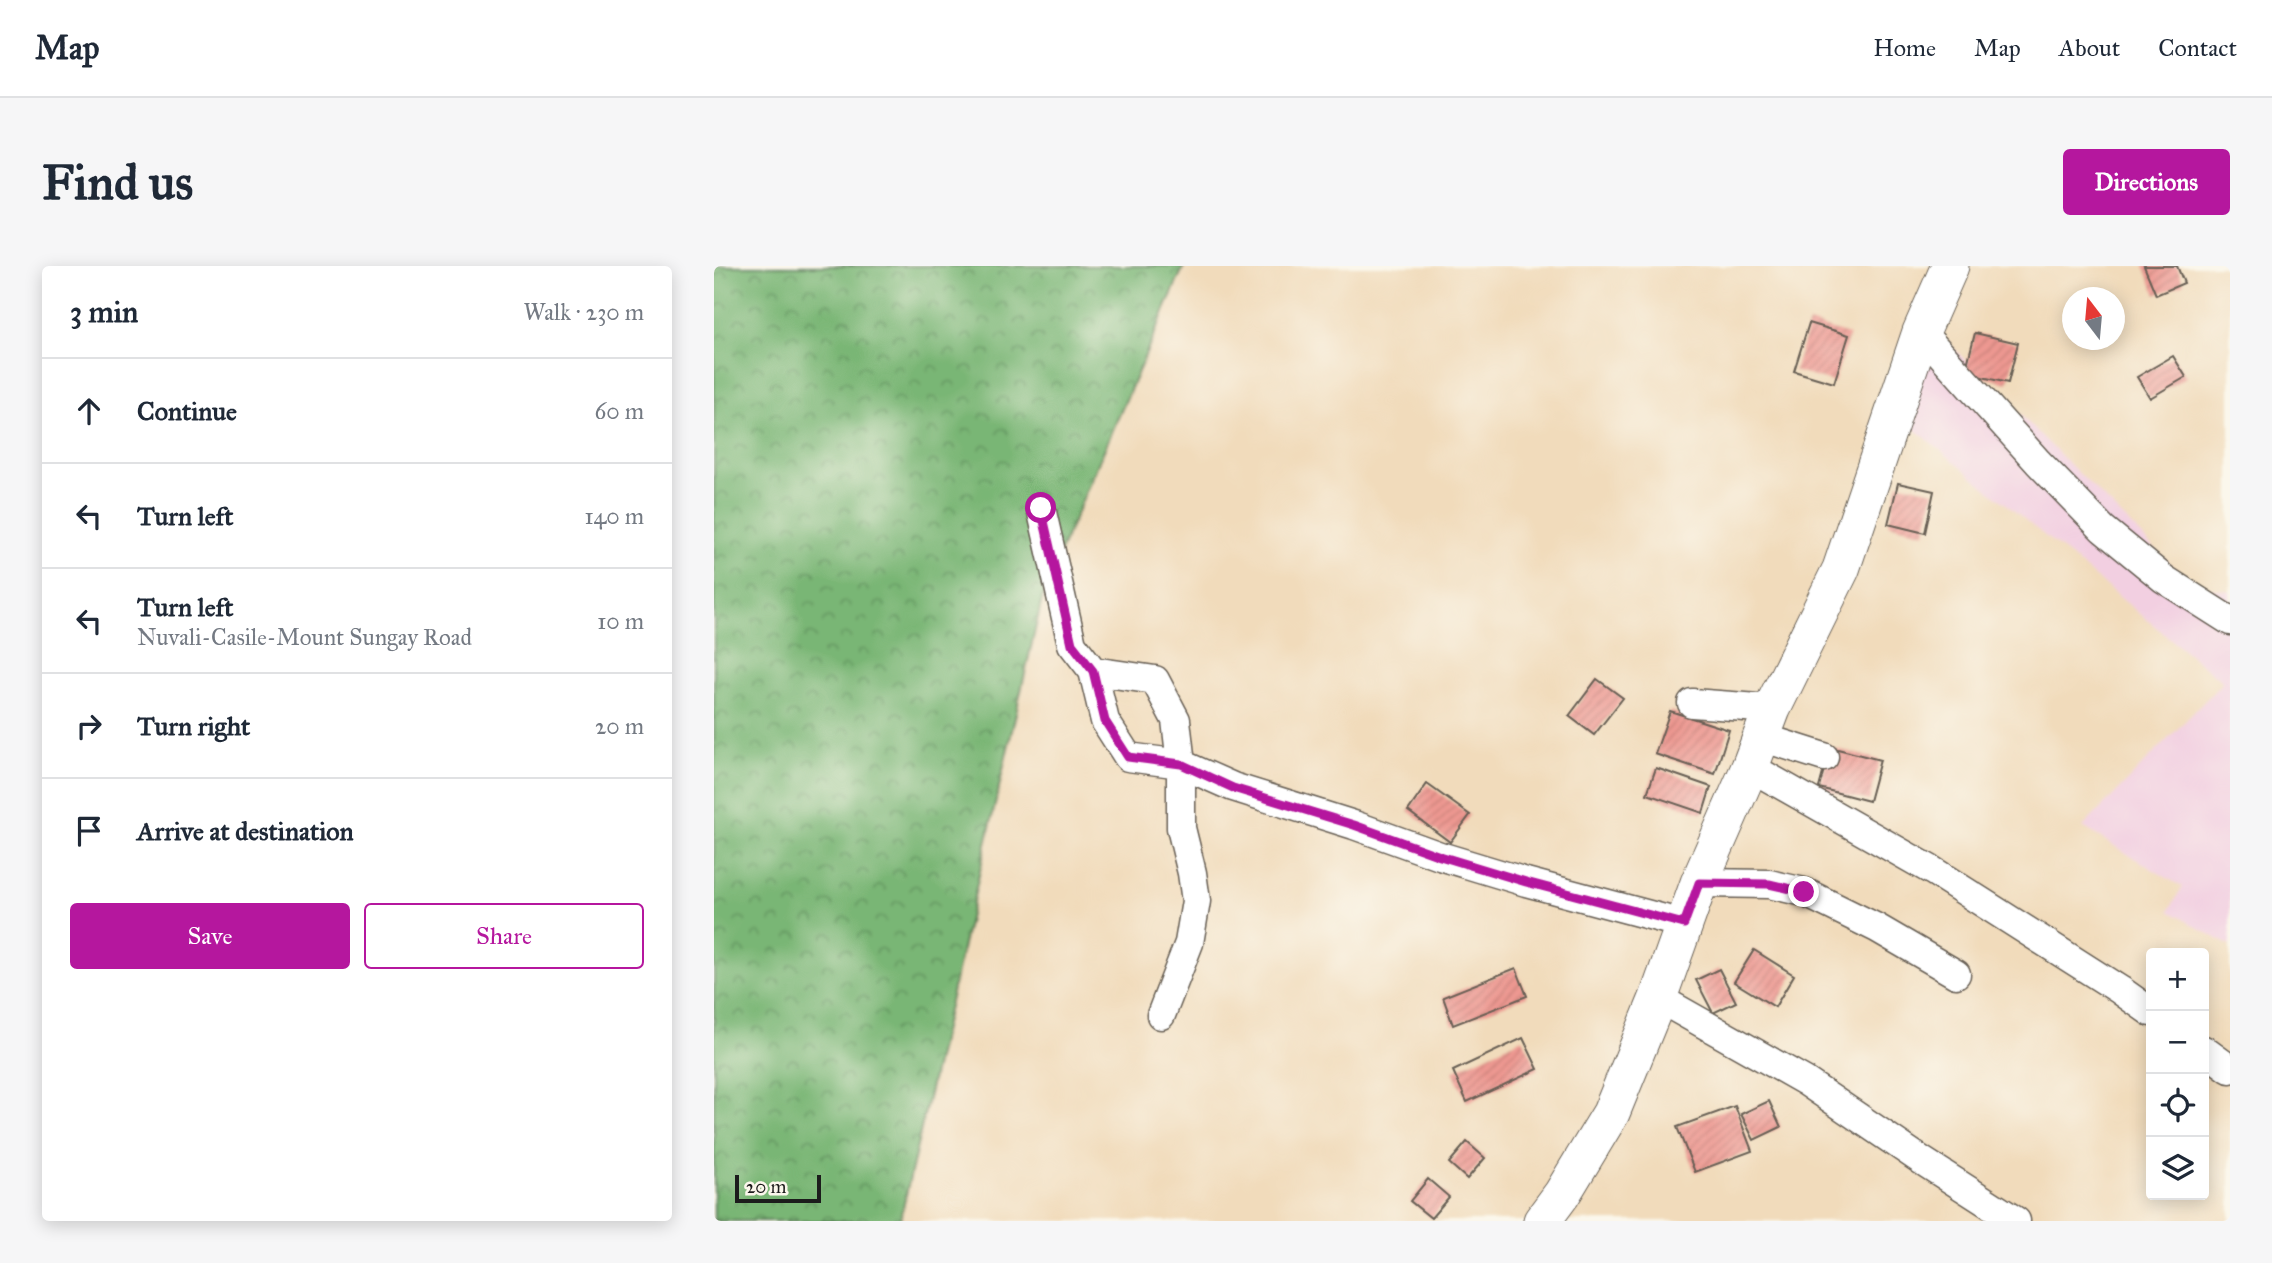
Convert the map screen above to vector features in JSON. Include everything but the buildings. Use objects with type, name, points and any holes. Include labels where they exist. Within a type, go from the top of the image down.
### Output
[{"type":"main road","points":[[1542,1221],[1562,1194],[1611,1113],[1658,998],[1699,883],[1761,738],[1841,569],[1921,332],[1950,266]]},
{"type":"street","points":[[1921,332],[2038,462],[2103,529],[2164,579],[2230,621]]},
{"type":"street","points":[[1041,508],[1072,644],[1093,671],[1105,721],[1128,757],[1181,764],[1233,788],[1354,825],[1440,856],[1684,924]]},
{"type":"street","points":[[1093,671],[1155,680],[1176,720],[1181,764],[1181,828],[1196,901],[1189,943],[1161,1014]]},
{"type":"street","points":[[1692,703],[1761,738],[1824,757]]},
{"type":"street","points":[[1761,738],[1933,872],[2150,1011]]},
{"type":"street","points":[[1699,883],[1769,884],[1804,892],[1877,928],[1956,974]]},
{"type":"street","points":[[1658,998],[1805,1081],[2016,1221]]},
{"type":"street","points":[[2209,1054],[2230,1069]]},
{"type":"shaded area","points":[[1930,325],[2192,586],[2230,591],[2230,946],[2169,911],[2182,887],[2083,827],[2223,682],[1900,417]]},
{"type":"green space","points":[[714,266],[1184,266],[1045,586],[900,1221],[714,1221]]},
{"type":"route","points":[[1041,508],[1072,644],[1093,671],[1105,721],[1128,757],[1181,764],[1233,788],[1354,825],[1440,856],[1684,924],[1699,883],[1769,884],[1804,892]]}]
